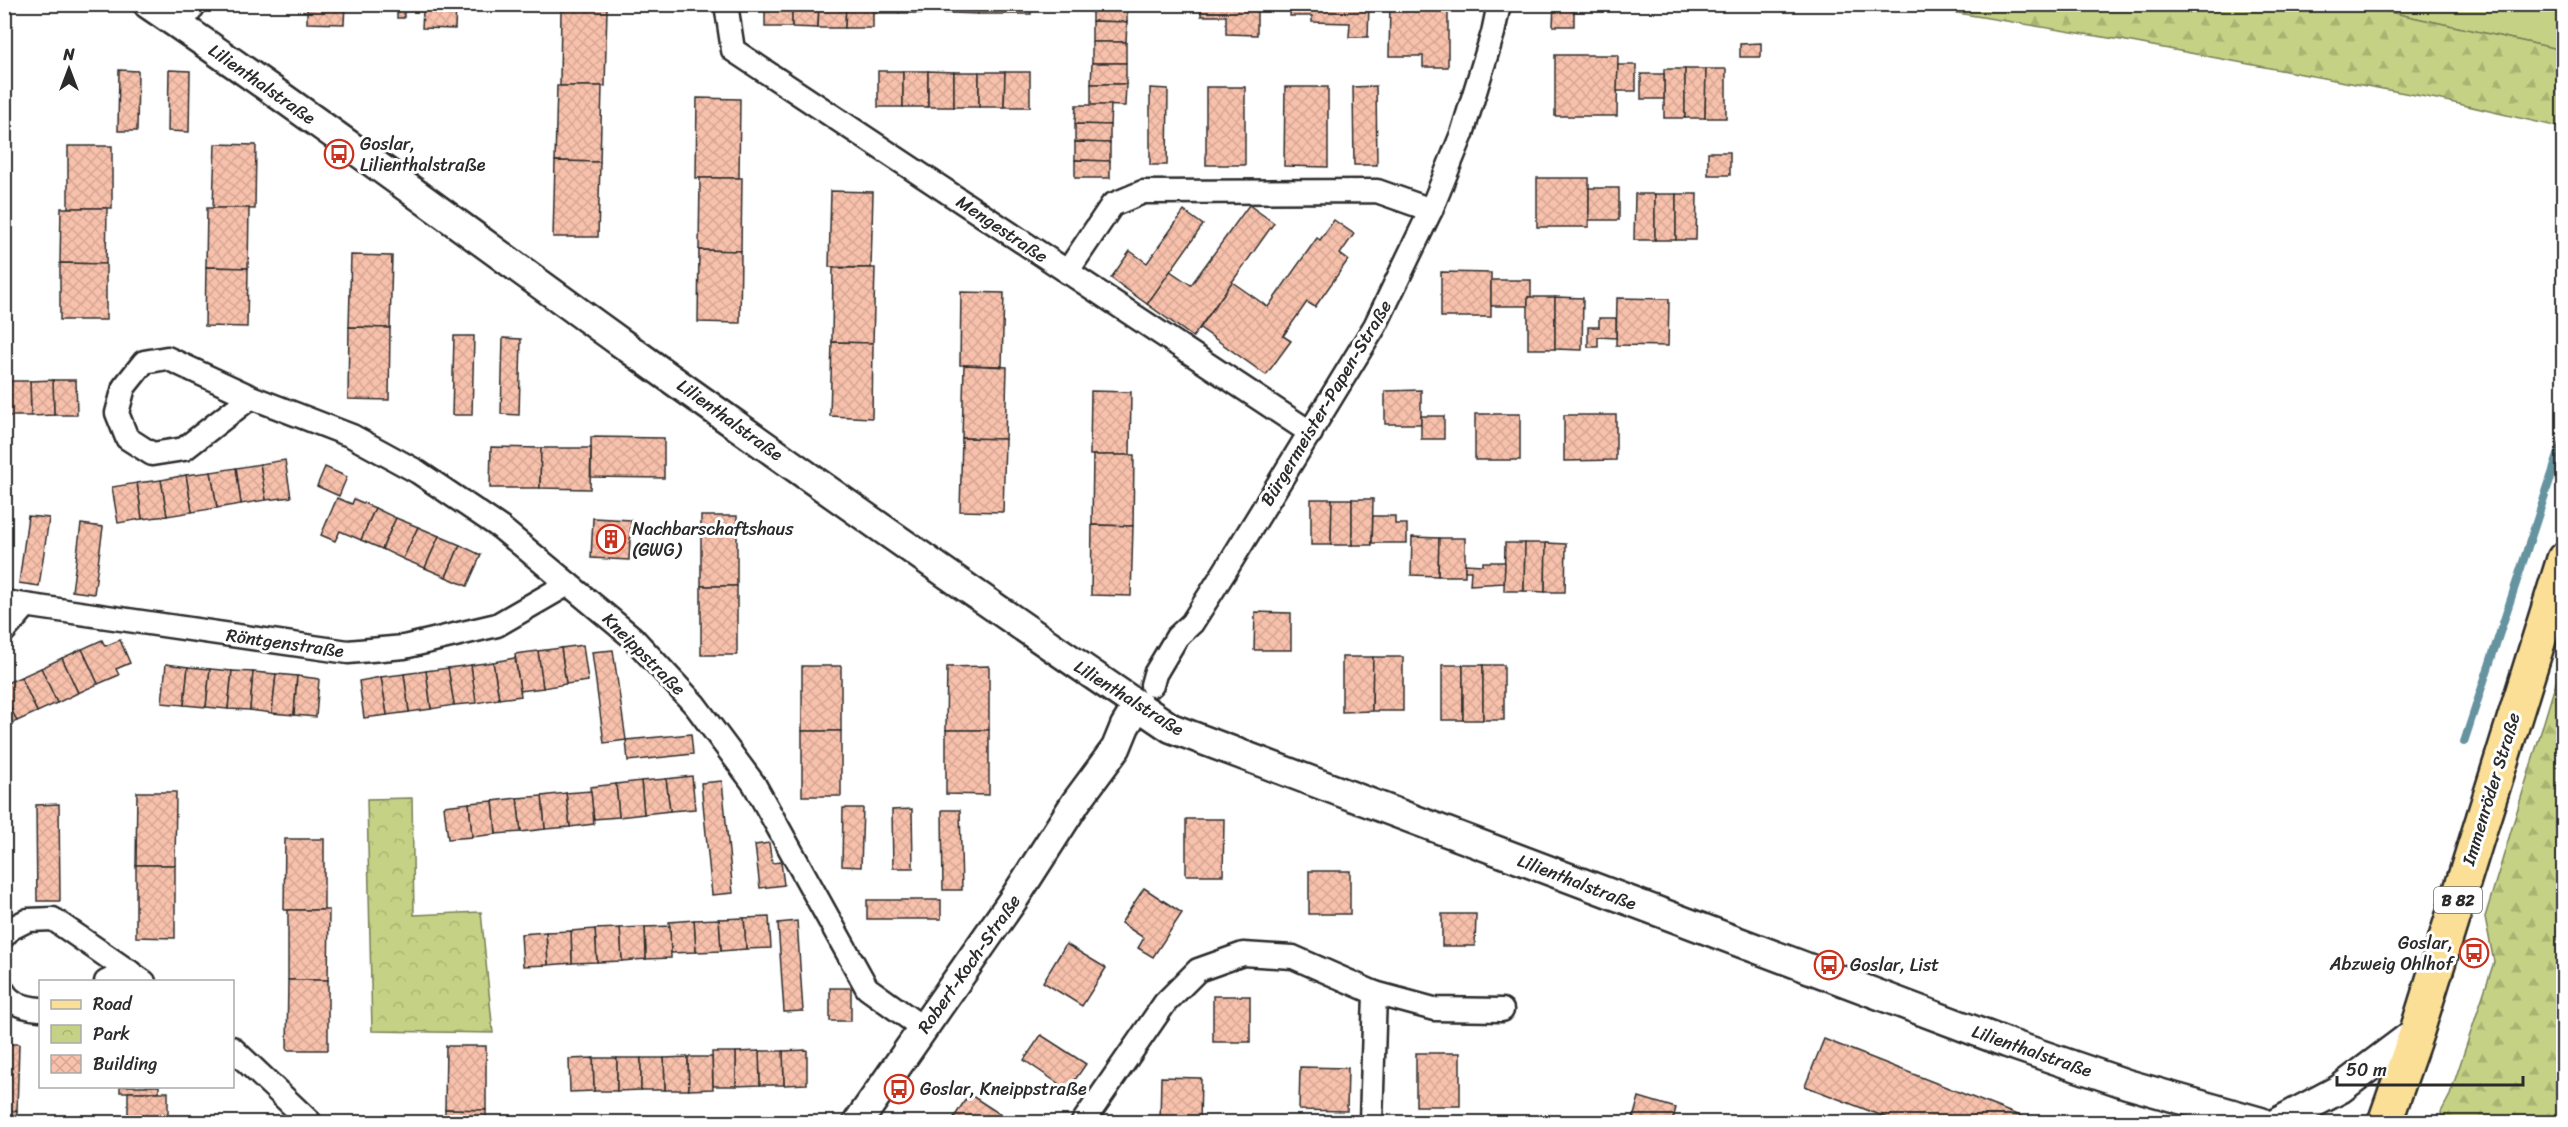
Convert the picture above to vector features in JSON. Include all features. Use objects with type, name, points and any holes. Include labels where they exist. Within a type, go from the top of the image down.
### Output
[{"type":"main road","name":"Immenröder Straße","points":[[2385,1122],[2417,1031],[2564,559]]},
{"type":"street","name":"Lilienthalstraße","points":[[148,4],[187,15],[344,140],[890,535],[1171,728],[2007,1043],[2127,1084],[2261,1122]]},
{"type":"street","name":"Mengestraße","points":[[726,4],[733,50],[1311,434]]},
{"type":"street","name":"Bürgermeister-Papen-Straße","points":[[1138,705],[1161,678],[1186,642],[1192,622],[1311,434],[1375,326],[1431,210],[1462,134],[1493,33],[1499,4]]},
{"type":"street","points":[[1067,272],[1112,206],[1143,192],[1377,191],[1431,210]]},
{"type":"street","name":"Kneippstraße","points":[[251,397],[184,449],[152,454],[127,438],[117,413],[123,387],[144,362],[167,358],[251,397],[352,436],[432,481],[501,528],[632,638],[695,705],[754,784],[867,988],[924,1029]]},
{"type":"street","name":"Röntgenstraße","points":[[4,631],[15,604],[348,652],[404,647],[497,626],[568,584]]},
{"type":"street","name":"Robert-Koch-Straße","points":[[858,1122],[1015,897],[1076,802],[1085,776],[1114,733],[1138,705]]},
{"type":"street","points":[[4,936],[10,929],[28,920],[53,919],[136,976]]},
{"type":"street","points":[[1083,1122],[1165,1003],[1198,970],[1244,954],[1293,957],[1375,993],[1434,1009],[1502,1010]]},
{"type":"street","points":[[111,980],[136,976]]},
{"type":"street","points":[[4,992],[7,997],[26,1008],[39,1009]]},
{"type":"street","points":[[1371,1122],[1375,993]]},
{"type":"street","points":[[2261,1122],[2340,1089],[2417,1031]]},
{"type":"street","points":[[234,1050],[310,1122]]},
{"type":"green space","points":[[1909,5],[2357,5],[2563,50],[2563,128],[2437,99],[2121,40]]},
{"type":"green space","points":[[2357,5],[2563,5],[2563,50]]},
{"type":"green space","points":[[2563,659],[2563,1122],[2443,1122],[2441,1112],[2450,1095],[2494,962],[2485,917]]},
{"type":"green space","points":[[412,798],[414,915],[481,912],[493,1033],[372,1031],[367,799]]},
{"type":"building","points":[[307,4],[345,4],[344,24],[307,23]]},
{"type":"building","points":[[378,4],[397,4],[397,10],[378,10]]},
{"type":"building","points":[[397,4],[456,4],[455,29],[422,28],[423,11],[404,11],[404,18],[397,18]]},
{"type":"building","points":[[765,4],[792,4],[792,27],[765,27]]},
{"type":"building","points":[[792,4],[819,4],[818,28],[792,27]]},
{"type":"building","points":[[819,4],[846,4],[845,28],[818,28]]},
{"type":"building","points":[[846,4],[873,4],[873,28],[845,28]]},
{"type":"building","points":[[873,4],[899,4],[899,13],[873,13]]},
{"type":"building","points":[[899,4],[925,4],[925,13],[899,13]]},
{"type":"building","points":[[925,4],[952,4],[952,13],[925,13]]},
{"type":"building","points":[[952,4],[978,4],[978,14],[952,13]]},
{"type":"building","points":[[978,4],[1004,4],[1004,14],[978,14]]},
{"type":"building","points":[[1004,4],[1031,4],[1031,14],[1004,14]]},
{"type":"building","points":[[1092,4],[1127,4],[1127,22],[1092,21]]},
{"type":"building","points":[[1201,4],[1257,4],[1257,35],[1226,34],[1226,16],[1201,16]]},
{"type":"building","points":[[1291,4],[1369,4],[1368,37],[1349,37],[1350,23],[1312,22],[1312,16],[1290,16]]},
{"type":"building","points":[[1390,4],[1448,4],[1448,67],[1423,67],[1423,56],[1389,56]]},
{"type":"building","points":[[1554,4],[1574,4],[1574,26],[1553,26]]},
{"type":"building","points":[[561,8],[607,8],[605,86],[560,86]]},
{"type":"building","points":[[1092,21],[1127,22],[1126,42],[1092,42]]},
{"type":"building","points":[[1092,42],[1126,42],[1126,63],[1092,63]]},
{"type":"building","points":[[1761,43],[1761,57],[1740,57],[1740,44]]},
{"type":"building","points":[[1555,55],[1618,55],[1617,116],[1555,116]]},
{"type":"building","points":[[1092,63],[1126,63],[1126,84],[1091,84]]},
{"type":"building","points":[[1618,65],[1636,65],[1636,91],[1617,91]]},
{"type":"building","points":[[1664,69],[1685,69],[1685,118],[1664,118]]},
{"type":"building","points":[[1685,69],[1706,69],[1705,118],[1685,118]]},
{"type":"building","points":[[1706,69],[1726,69],[1726,118],[1705,118]]},
{"type":"building","points":[[119,70],[138,71],[137,131],[118,131]]},
{"type":"building","points":[[169,70],[190,71],[189,132],[168,131]]},
{"type":"building","points":[[878,71],[903,71],[903,107],[878,107]]},
{"type":"building","points":[[903,71],[928,71],[928,107],[903,107]]},
{"type":"building","points":[[928,71],[954,72],[954,107],[928,107]]},
{"type":"building","points":[[954,72],[979,72],[979,107],[954,107]]},
{"type":"building","points":[[979,72],[1005,72],[1004,107],[979,107]]},
{"type":"building","points":[[1005,72],[1030,72],[1030,107],[1004,107]]},
{"type":"building","points":[[1641,74],[1664,74],[1664,99],[1641,99]]},
{"type":"building","points":[[1091,84],[1126,84],[1125,106],[1091,105]]},
{"type":"building","points":[[557,86],[602,86],[600,162],[555,161]]},
{"type":"building","points":[[1376,86],[1377,165],[1354,165],[1353,87]]},
{"type":"building","points":[[1206,87],[1245,87],[1245,165],[1206,165]]},
{"type":"building","points":[[1285,87],[1328,87],[1328,167],[1284,166]]},
{"type":"building","points":[[1150,88],[1168,89],[1167,165],[1150,165]]},
{"type":"building","points":[[697,98],[740,99],[739,178],[696,178]]},
{"type":"building","points":[[1076,105],[1111,105],[1110,125],[1075,124]]},
{"type":"building","points":[[1075,124],[1110,125],[1110,143],[1075,142]]},
{"type":"building","points":[[1075,142],[1110,143],[1110,161],[1075,160]]},
{"type":"building","points":[[215,144],[256,145],[255,209],[213,208]]},
{"type":"building","points":[[68,146],[112,146],[112,208],[68,208]]},
{"type":"building","points":[[1708,152],[1730,152],[1730,175],[1708,175]]},
{"type":"building","points":[[1075,160],[1110,161],[1110,178],[1075,178]]},
{"type":"building","points":[[555,161],[600,162],[598,237],[553,237]]},
{"type":"building","points":[[700,178],[742,178],[741,251],[699,250]]},
{"type":"building","points":[[1537,178],[1589,178],[1589,227],[1537,227]]},
{"type":"building","points":[[1589,188],[1619,188],[1619,220],[1589,220]]},
{"type":"building","points":[[831,191],[873,192],[871,268],[829,267]]},
{"type":"building","points":[[1635,194],[1655,194],[1655,240],[1634,240]]},
{"type":"building","points":[[1655,194],[1676,194],[1676,240],[1655,240]]},
{"type":"building","points":[[1676,194],[1697,194],[1696,240],[1676,240]]},
{"type":"building","points":[[1249,205],[1274,223],[1193,337],[1147,304],[1170,271],[1191,285]]},
{"type":"building","points":[[61,208],[107,208],[106,264],[60,263]]},
{"type":"building","points":[[207,208],[249,208],[248,268],[206,267]]},
{"type":"building","points":[[1184,211],[1203,225],[1147,304],[1111,278],[1130,251],[1147,263]]},
{"type":"building","points":[[1334,220],[1354,234],[1340,254],[1348,260],[1315,307],[1307,302],[1283,336],[1291,341],[1266,375],[1200,328],[1232,282],[1268,307],[1317,238],[1320,240]]},
{"type":"building","points":[[699,250],[741,251],[740,323],[698,322]]},
{"type":"building","points":[[351,255],[392,256],[390,328],[349,327]]},
{"type":"building","points":[[60,263],[106,264],[106,320],[60,320]]},
{"type":"building","points":[[206,267],[248,268],[247,327],[205,326]]},
{"type":"building","points":[[833,268],[875,268],[873,343],[832,342]]},
{"type":"building","points":[[1441,272],[1491,273],[1491,317],[1441,317]]},
{"type":"building","points":[[1491,280],[1531,280],[1531,297],[1528,297],[1528,306],[1491,306]]},
{"type":"building","points":[[961,292],[1004,293],[1002,366],[960,365]]},
{"type":"building","points":[[1528,297],[1555,297],[1555,349],[1528,349]]},
{"type":"building","points":[[1555,297],[1583,298],[1582,350],[1555,349]]},
{"type":"building","points":[[1617,298],[1669,299],[1668,346],[1616,345]]},
{"type":"building","points":[[1599,318],[1616,318],[1616,338],[1598,337],[1598,347],[1588,347],[1588,327],[1599,327]]},
{"type":"building","points":[[349,327],[390,328],[389,400],[348,399]]},
{"type":"building","points":[[454,336],[474,336],[472,415],[452,415]]},
{"type":"building","points":[[503,338],[521,339],[519,415],[501,414]]},
{"type":"building","points":[[832,342],[873,343],[872,418],[830,416]]},
{"type":"building","points":[[964,365],[1007,367],[1005,439],[962,438]]},
{"type":"building","points":[[53,380],[76,380],[77,415],[54,415]]},
{"type":"building","points":[[53,380],[54,415],[31,416],[30,381]]},
{"type":"building","points":[[4,381],[8,381],[8,416],[4,417]]},
{"type":"building","points":[[8,381],[30,381],[31,416],[8,416]]},
{"type":"building","points":[[1421,390],[1421,424],[1385,424],[1385,391]]},
{"type":"building","points":[[1091,391],[1131,392],[1130,455],[1090,455]]},
{"type":"building","points":[[1475,414],[1520,414],[1520,460],[1475,460]]},
{"type":"building","points":[[1564,415],[1616,415],[1616,460],[1564,461]]},
{"type":"building","points":[[1421,416],[1444,416],[1444,439],[1421,439]]},
{"type":"building","points":[[591,437],[664,438],[664,478],[591,477]]},
{"type":"building","points":[[962,438],[1005,439],[1003,512],[960,511]]},
{"type":"building","points":[[491,447],[541,448],[540,488],[490,488]]},
{"type":"building","points":[[541,448],[591,448],[590,489],[540,488]]},
{"type":"building","points":[[1093,455],[1134,455],[1133,526],[1092,525]]},
{"type":"building","points":[[285,460],[291,497],[266,500],[260,464]]},
{"type":"building","points":[[260,464],[266,500],[241,504],[236,468]]},
{"type":"building","points":[[325,467],[347,477],[339,496],[317,486]]},
{"type":"building","points":[[236,468],[241,504],[217,508],[211,472]]},
{"type":"building","points":[[211,472],[217,508],[192,512],[186,475]]},
{"type":"building","points":[[186,475],[192,512],[167,516],[161,480]]},
{"type":"building","points":[[161,480],[167,516],[142,519],[137,483]]},
{"type":"building","points":[[137,483],[142,519],[118,523],[112,487]]},
{"type":"building","points":[[337,498],[352,504],[354,499],[375,508],[361,540],[340,531],[335,541],[321,535]]},
{"type":"building","points":[[1311,499],[1332,499],[1331,545],[1311,545]]},
{"type":"building","points":[[1332,499],[1352,499],[1352,545],[1331,545]]},
{"type":"building","points":[[1352,499],[1373,499],[1372,545],[1352,545]]},
{"type":"building","points":[[375,508],[396,518],[382,549],[361,540]]},
{"type":"building","points":[[28,516],[49,518],[39,586],[19,583]]},
{"type":"building","points":[[701,516],[737,516],[737,586],[701,586]]},
{"type":"building","points":[[1373,516],[1395,516],[1395,524],[1407,524],[1407,543],[1372,543]]},
{"type":"building","points":[[396,518],[418,527],[403,559],[382,549]]},
{"type":"building","name":"Nachbarschaftshaus (GWG)","points":[[593,518],[631,520],[629,560],[591,558]]},
{"type":"building","points":[[81,524],[103,527],[94,594],[72,591]]},
{"type":"building","points":[[1092,525],[1133,526],[1131,596],[1091,595]]},
{"type":"building","points":[[418,527],[439,536],[425,568],[403,559]]},
{"type":"building","points":[[439,536],[460,545],[446,577],[425,568]]},
{"type":"building","points":[[1412,537],[1439,538],[1438,576],[1411,575]]},
{"type":"building","points":[[1439,538],[1465,538],[1465,576],[1438,576]]},
{"type":"building","points":[[1505,543],[1525,543],[1524,591],[1504,591]]},
{"type":"building","points":[[1525,543],[1546,543],[1545,592],[1524,591]]},
{"type":"building","points":[[1546,543],[1566,544],[1565,592],[1545,592]]},
{"type":"building","points":[[460,545],[481,555],[467,586],[446,577]]},
{"type":"building","points":[[1483,562],[1505,562],[1504,583],[1470,585],[1471,571],[1465,571],[1465,564],[1483,565]]},
{"type":"building","points":[[701,586],[737,586],[737,655],[701,655]]},
{"type":"building","points":[[1255,612],[1291,613],[1291,650],[1254,650]]},
{"type":"building","points":[[102,640],[105,646],[120,640],[130,663],[116,669],[119,675],[98,684],[82,649]]},
{"type":"building","points":[[583,645],[588,681],[566,684],[561,648]]},
{"type":"building","points":[[561,648],[566,684],[543,688],[538,651]]},
{"type":"building","points":[[82,649],[98,684],[78,693],[62,658]]},
{"type":"building","points":[[613,650],[626,740],[604,743],[592,652]]},
{"type":"building","points":[[538,651],[543,688],[520,691],[515,654]]},
{"type":"building","points":[[1342,657],[1373,657],[1372,711],[1342,712]]},
{"type":"building","points":[[1373,657],[1403,657],[1403,711],[1372,711]]},
{"type":"building","points":[[62,658],[78,693],[57,703],[41,668]]},
{"type":"building","points":[[515,658],[521,696],[499,699],[493,662]]},
{"type":"building","points":[[493,662],[499,699],[476,703],[471,665]]},
{"type":"building","points":[[166,664],[188,667],[184,705],[162,703]]},
{"type":"building","points":[[471,665],[476,703],[454,705],[448,668]]},
{"type":"building","points":[[1442,665],[1463,665],[1463,720],[1442,720]]},
{"type":"building","points":[[1463,665],[1483,665],[1483,720],[1463,720]]},
{"type":"building","points":[[1483,665],[1504,665],[1504,720],[1483,720]]},
{"type":"building","points":[[802,666],[841,666],[841,731],[802,731]]},
{"type":"building","points":[[989,666],[989,730],[946,730],[947,667]]},
{"type":"building","points":[[188,667],[210,669],[206,707],[184,705]]},
{"type":"building","points":[[41,668],[57,703],[37,712],[21,677]]},
{"type":"building","points":[[448,668],[454,705],[431,709],[426,671]]},
{"type":"building","points":[[210,669],[232,671],[228,709],[206,707]]},
{"type":"building","points":[[232,671],[253,672],[250,710],[228,709]]},
{"type":"building","points":[[426,671],[431,709],[409,712],[404,674]]},
{"type":"building","points":[[253,672],[276,674],[272,713],[250,710]]},
{"type":"building","points":[[276,674],[297,676],[294,715],[272,713]]},
{"type":"building","points":[[404,674],[409,712],[387,715],[381,677]]},
{"type":"building","points":[[297,676],[319,679],[316,717],[294,715]]},
{"type":"building","points":[[21,677],[37,712],[17,721],[4,695],[4,684]]},
{"type":"building","points":[[381,677],[387,715],[364,718],[359,681]]},
{"type":"building","points":[[4,695],[17,721],[4,727]]},
{"type":"building","points":[[946,730],[989,730],[989,795],[946,794]]},
{"type":"building","points":[[802,731],[841,731],[841,796],[802,796]]},
{"type":"building","points":[[691,734],[693,754],[628,761],[626,740]]},
{"type":"building","points":[[692,776],[695,809],[670,811],[666,779]]},
{"type":"building","points":[[666,779],[670,811],[644,814],[641,781]]},
{"type":"building","points":[[641,781],[644,814],[619,817],[616,784]]},
{"type":"building","points":[[722,781],[733,893],[712,895],[701,783]]},
{"type":"building","points":[[616,784],[619,817],[594,819],[590,787]]},
{"type":"building","points":[[591,791],[594,824],[570,827],[566,793]]},
{"type":"building","points":[[137,792],[176,792],[175,865],[136,865]]},
{"type":"building","points":[[566,793],[570,827],[545,829],[542,796]]},
{"type":"building","points":[[542,796],[545,829],[521,832],[517,798]]},
{"type":"building","points":[[517,798],[521,832],[496,834],[493,801]]},
{"type":"building","points":[[493,801],[496,834],[472,837],[469,803]]},
{"type":"building","points":[[469,803],[472,837],[448,839],[444,806]]},
{"type":"building","points":[[4,804],[7,804],[7,909],[4,909]]},
{"type":"building","points":[[59,804],[60,901],[37,901],[36,805]]},
{"type":"building","points":[[843,808],[863,808],[861,867],[842,866]]},
{"type":"building","points":[[912,809],[913,868],[893,868],[892,810]]},
{"type":"building","points":[[942,810],[960,810],[962,890],[943,890]]},
{"type":"building","points":[[1186,819],[1224,819],[1223,875],[1186,875]]},
{"type":"building","points":[[285,839],[324,839],[324,910],[284,910]]},
{"type":"building","points":[[769,843],[772,863],[781,862],[784,885],[760,888],[755,845]]},
{"type":"building","points":[[136,865],[175,865],[175,938],[136,937]]},
{"type":"building","points":[[1309,871],[1350,871],[1350,914],[1309,914]]},
{"type":"building","points":[[1144,888],[1182,913],[1153,957],[1138,948],[1144,938],[1121,923]]},
{"type":"building","points":[[867,900],[941,900],[941,919],[867,919]]},
{"type":"building","points":[[288,910],[329,910],[328,980],[288,980]]},
{"type":"building","points":[[1442,914],[1476,914],[1475,946],[1442,946]]},
{"type":"building","points":[[769,917],[771,948],[746,949],[744,918]]},
{"type":"building","points":[[744,918],[746,949],[721,951],[719,919]]},
{"type":"building","points":[[719,919],[721,951],[696,952],[694,920]]},
{"type":"building","points":[[694,920],[696,952],[671,953],[669,922]]},
{"type":"building","points":[[797,921],[803,1011],[784,1012],[778,923]]},
{"type":"building","points":[[670,926],[671,958],[646,959],[645,927]]},
{"type":"building","points":[[645,927],[646,959],[622,961],[620,928]]},
{"type":"building","points":[[620,928],[622,961],[597,962],[595,929]]},
{"type":"building","points":[[595,929],[597,962],[572,963],[571,931]]},
{"type":"building","points":[[571,931],[572,963],[548,965],[546,932]]},
{"type":"building","points":[[546,932],[548,965],[523,966],[521,934]]},
{"type":"building","points":[[1066,944],[1106,968],[1082,1006],[1043,982]]},
{"type":"building","points":[[288,980],[328,980],[328,1050],[287,1050]]},
{"type":"building","points":[[830,988],[851,988],[851,1021],[830,1021]]},
{"type":"building","points":[[1213,996],[1250,996],[1250,1042],[1213,1042]]},
{"type":"building","points":[[1041,1035],[1086,1064],[1068,1090],[1024,1060]]},
{"type":"building","points":[[1824,1039],[2035,1122],[1898,1122],[1805,1086]]},
{"type":"building","points":[[4,1044],[19,1044],[17,1111],[4,1110]]},
{"type":"building","points":[[446,1046],[486,1046],[486,1110],[445,1109]]},
{"type":"building","points":[[807,1050],[807,1084],[784,1085],[783,1051]]},
{"type":"building","points":[[759,1051],[783,1051],[784,1085],[760,1085]]},
{"type":"building","points":[[759,1051],[760,1085],[736,1086],[736,1052]]},
{"type":"building","points":[[712,1052],[736,1052],[736,1086],[713,1086]]},
{"type":"building","points":[[1416,1053],[1460,1053],[1460,1106],[1416,1106]]},
{"type":"building","points":[[688,1057],[689,1090],[665,1090],[664,1058]]},
{"type":"building","points":[[688,1057],[712,1057],[713,1089],[689,1090]]},
{"type":"building","points":[[593,1058],[617,1058],[617,1091],[594,1091]]},
{"type":"building","points":[[593,1058],[594,1091],[570,1092],[569,1059]]},
{"type":"building","points":[[617,1058],[641,1058],[641,1090],[617,1091]]},
{"type":"building","points":[[641,1058],[664,1058],[665,1090],[641,1090]]},
{"type":"building","points":[[1300,1067],[1348,1068],[1347,1111],[1299,1110]]},
{"type":"building","points":[[1161,1077],[1201,1078],[1200,1122],[1160,1122]]},
{"type":"building","points":[[120,1088],[159,1088],[159,1092],[120,1092]]},
{"type":"building","points":[[128,1092],[168,1092],[168,1122],[128,1122]]},
{"type":"building","points":[[969,1094],[1003,1116],[999,1122],[951,1122]]},
{"type":"building","points":[[1639,1097],[1676,1108],[1672,1122],[1632,1122]]},
{"type":"building","points":[[445,1109],[486,1110],[486,1122],[445,1122]]},
{"type":"building","points":[[4,1110],[17,1111],[16,1122],[4,1122]]},
{"type":"building","points":[[1412,1119],[1437,1119],[1437,1122],[1412,1122]]},
{"type":"waterway","points":[[2464,742],[2564,437]]},
{"type":"place","name":"Goslar, Lilienthalstraße","points":[[339,154]]},
{"type":"place","name":"Nachbarschaftshaus (GWG)","points":[[611,539]]},
{"type":"place","name":"Goslar, Abzweig Ohlhof","points":[[2474,953]]},
{"type":"place","name":"Goslar, List","points":[[1829,965]]},
{"type":"place","name":"Goslar, Kneippstraße","points":[[899,1089]]}]
